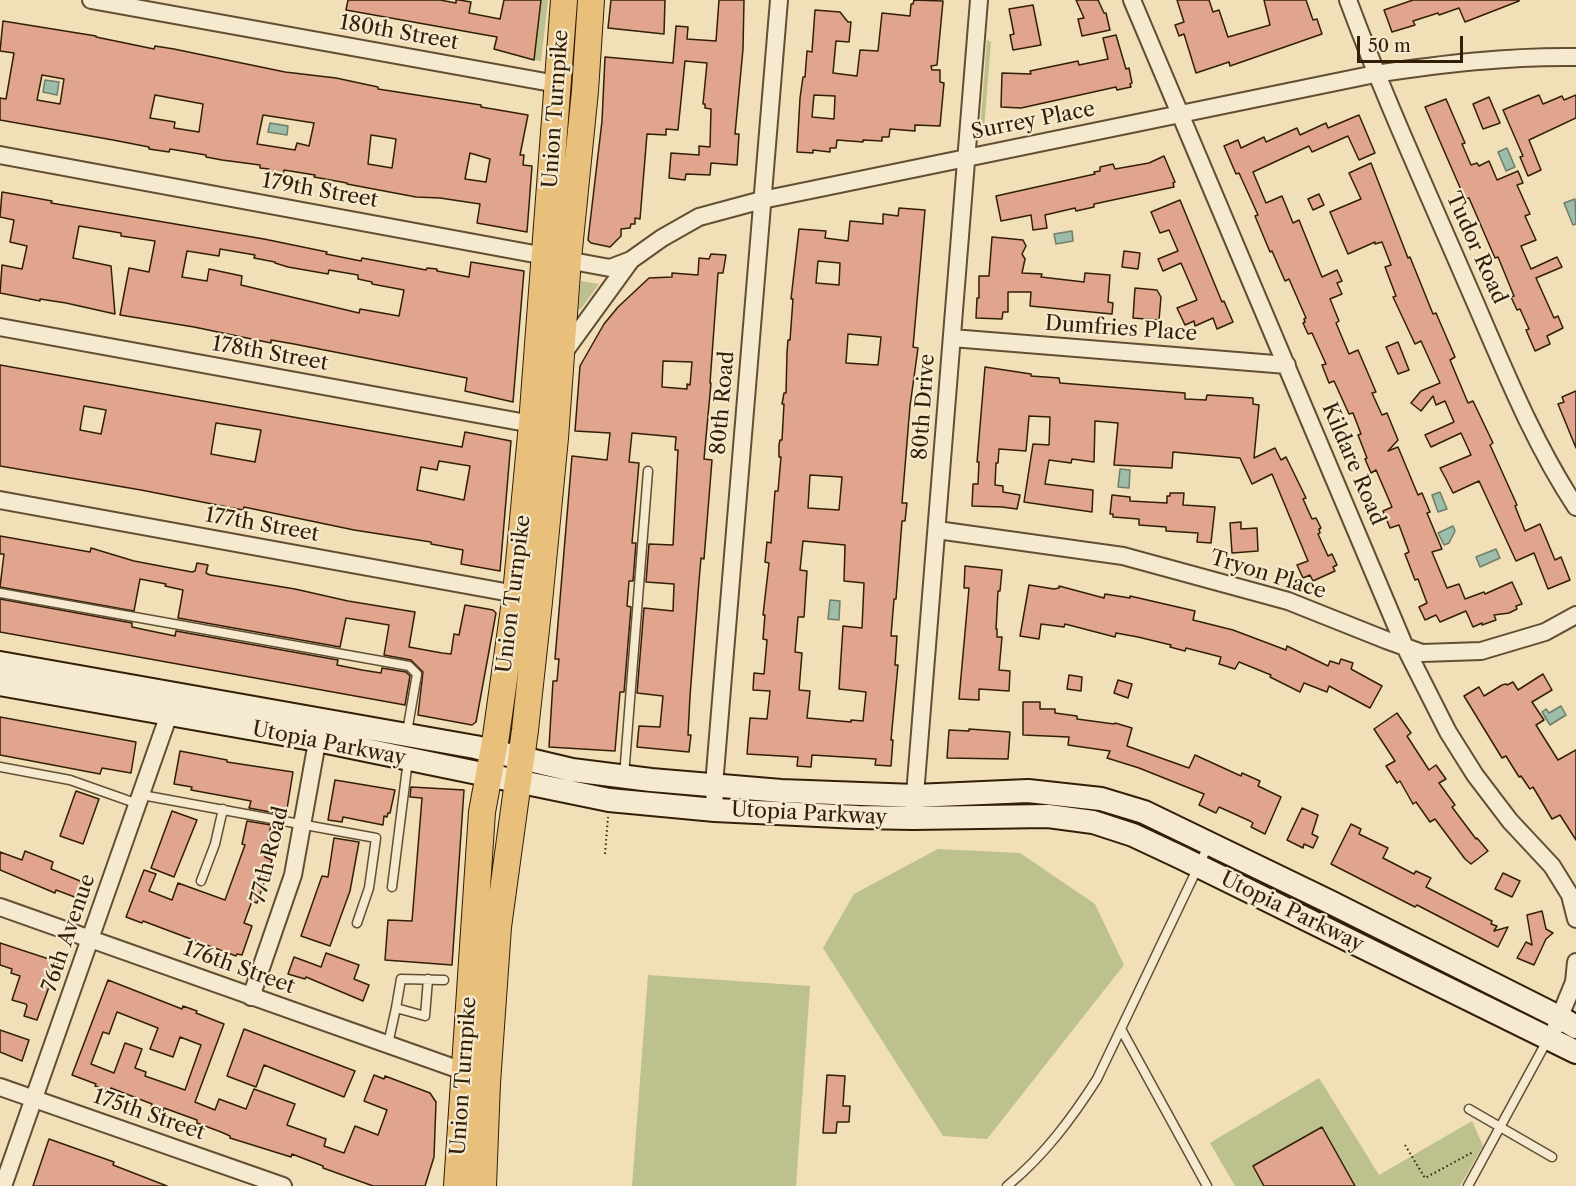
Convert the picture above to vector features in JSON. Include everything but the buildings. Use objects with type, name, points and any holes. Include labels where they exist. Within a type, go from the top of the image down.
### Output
[{"type":"main road","name":"Union Turnpike","points":[[483,1186],[487,1083],[498,927],[520,771],[541,590],[561,356],[556,257],[557,84],[564,0]]},
{"type":"main road","name":"Union Turnpike","points":[[457,1186],[482,812],[516,594],[532,424],[556,257],[585,91],[591,0]]},
{"type":"main road","name":"Utopia Parkway","points":[[0,663],[172,705]]},
{"type":"main road","name":"Utopia Parkway","points":[[0,684],[172,705],[319,730],[407,735],[491,764],[609,800],[715,810],[914,807],[1028,791],[1101,800],[1144,812],[1210,843],[1568,1022]]},
{"type":"main road","name":"Utopia Parkway","points":[[319,730],[408,759],[491,764]]},
{"type":"main road","name":"Utopia Parkway","points":[[520,771],[572,770],[914,807],[1048,816],[1093,822],[1133,835],[1576,1052]]},
{"type":"street","name":"180th Street","points":[[91,0],[557,84]]},
{"type":"street","name":"80th Road","points":[[715,810],[714,785],[779,0]]},
{"type":"street","name":"80th Drive","points":[[914,807],[979,0]]},
{"type":"street","name":"Kildare Road","points":[[1132,0],[1404,647],[1448,732],[1470,766],[1510,821],[1552,866],[1570,895],[1576,920]]},
{"type":"street","name":"Tudor Road","points":[[1348,0],[1375,74],[1506,373],[1552,471],[1576,507]]},
{"type":"street","name":"Surrey Place","points":[[561,356],[631,260],[699,217],[762,200],[1375,74],[1451,63],[1530,56],[1576,57]]},
{"type":"street","name":"179th Street","points":[[0,155],[610,268],[631,260]]},
{"type":"street","name":"178th Street","points":[[0,327],[532,424]]},
{"type":"street","name":"Dumfries Place","points":[[952,338],[1287,365]]},
{"type":"street","name":"177th Street","points":[[0,500],[516,594]]},
{"type":"street","name":"Tryon Place","points":[[937,530],[1123,556],[1288,601],[1404,647],[1430,653],[1481,651],[1545,632],[1576,615]]},
{"type":"street","name":"76th Avenue","points":[[3,1186],[172,705]]},
{"type":"street","name":"77th Road","points":[[251,997],[293,875],[319,730]]},
{"type":"street","name":"176th Street","points":[[0,907],[463,1071]]},
{"type":"street","points":[[1549,1038],[1568,1022],[1576,962]]},
{"type":"street","name":"175th Street","points":[[0,1087],[283,1186]]},
{"type":"lane","points":[[624,777],[648,471]]},
{"type":"lane","points":[[0,593],[409,666],[417,674],[407,735]]},
{"type":"lane","points":[[392,887],[408,759]]},
{"type":"lane","points":[[0,767],[70,780],[140,800],[223,809],[376,838],[369,888],[357,923]]},
{"type":"lane","points":[[201,881],[215,844],[223,809]]},
{"type":"lane","points":[[1008,1186],[1032,1166],[1077,1110],[1097,1079],[1210,843]]},
{"type":"lane","points":[[388,1044],[401,979],[444,980]]},
{"type":"lane","points":[[396,1008],[425,1016],[428,979]]},
{"type":"lane","points":[[1121,1029],[1207,1186]]},
{"type":"lane","points":[[1468,1186],[1549,1038]]},
{"type":"lane","points":[[1469,1109],[1552,1156]]},
{"type":"path","points":[[605,854],[608,814]]},
{"type":"path","points":[[1405,1145],[1425,1178],[1475,1150],[1485,1155]]},
{"type":"shaded area","points":[[541,0],[548,0],[541,61],[534,60]]},
{"type":"shaded area","points":[[987,40],[991,42],[984,129],[980,129]]},
{"type":"shaded area","points":[[45,80],[59,82],[57,95],[43,92]]},
{"type":"shaded area","points":[[270,123],[288,126],[287,135],[268,132]]},
{"type":"shaded area","points":[[1507,148],[1515,167],[1506,171],[1498,152]]},
{"type":"shaded area","points":[[1575,199],[1576,224],[1573,225],[1564,203]]},
{"type":"shaded area","points":[[1072,231],[1073,241],[1056,244],[1054,234]]},
{"type":"shaded area","points":[[581,281],[599,284],[580,310],[578,308]]},
{"type":"shaded area","points":[[1120,469],[1130,470],[1129,488],[1118,487]]},
{"type":"shaded area","points":[[1440,492],[1447,509],[1438,512],[1432,495]]},
{"type":"shaded area","points":[[1453,526],[1455,531],[1449,543],[1444,545],[1438,533]]},
{"type":"shaded area","points":[[1496,549],[1500,558],[1480,567],[1476,557]]},
{"type":"shaded area","points":[[830,600],[840,601],[839,620],[828,619]]},
{"type":"shaded area","points":[[1561,706],[1566,715],[1550,725],[1542,712],[1546,709],[1549,713]]},
{"type":"shaded area","points":[[938,849],[1020,853],[1095,904],[1124,965],[987,1139],[943,1136],[823,948],[854,894]]},
{"type":"shaded area","points":[[648,975],[810,986],[796,1186],[632,1186]]},
{"type":"shaded area","points":[[1319,1078],[1379,1175],[1472,1121],[1483,1146],[1460,1186],[1235,1186],[1210,1143]]}]
